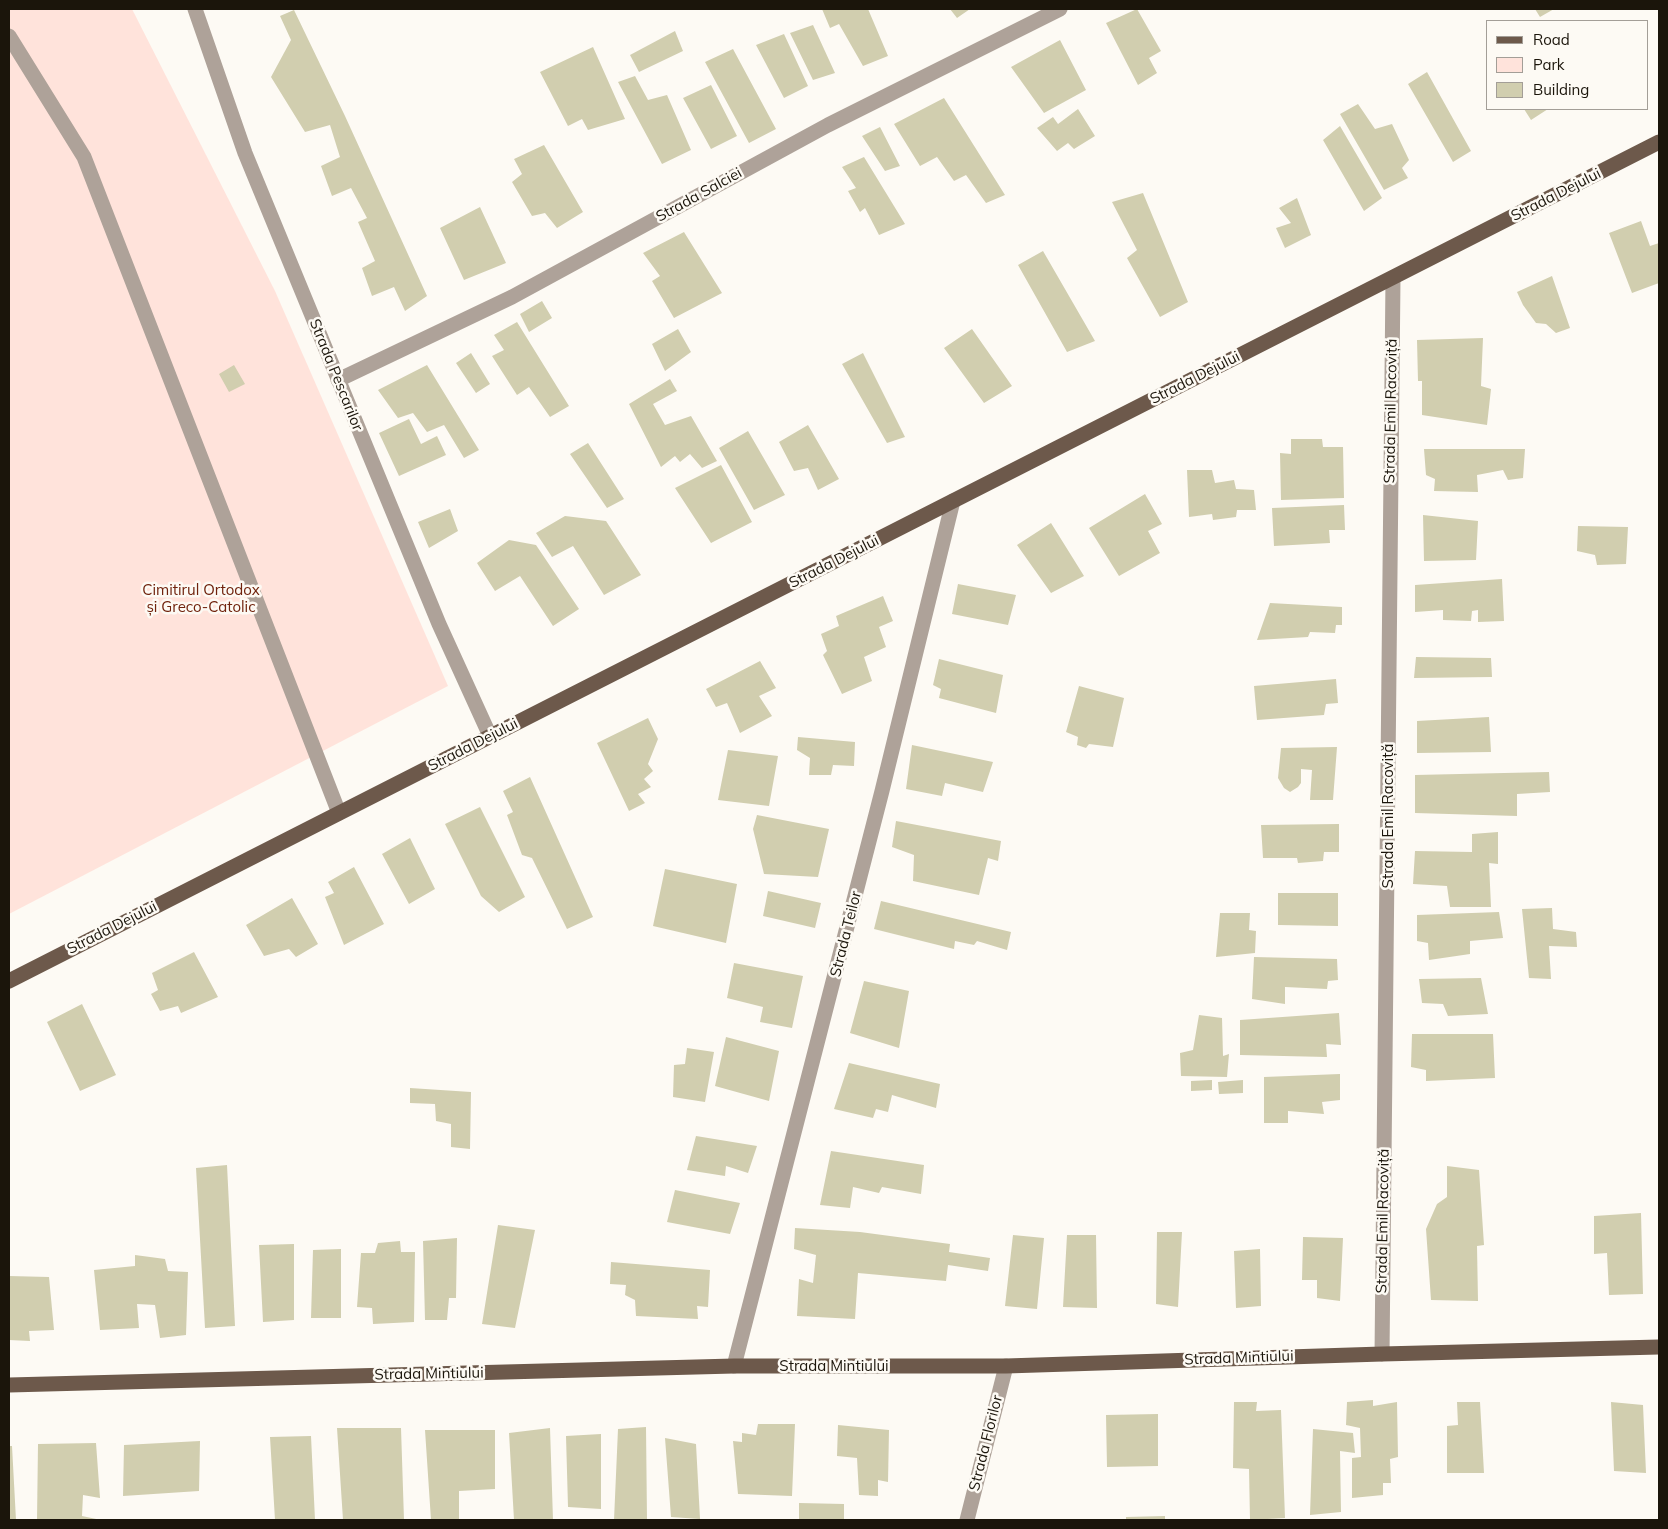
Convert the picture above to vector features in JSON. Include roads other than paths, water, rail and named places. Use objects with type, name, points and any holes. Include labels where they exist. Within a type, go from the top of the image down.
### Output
[{"type":"main road","name":"Strada Dejului","points":[[9,981],[1659,142]]},
{"type":"main road","name":"Strada Mintiului","points":[[9,1385],[734,1366],[1006,1366],[1659,1347]]},
{"type":"street","name":"Strada Pescarilor","points":[[195,9],[245,153],[439,624],[490,736]]},
{"type":"street","name":"Strada Salciei","points":[[338,380],[512,297],[828,125],[1060,9]]},
{"type":"street","points":[[9,36],[84,157],[338,813]]},
{"type":"street","name":"Strada Emil Racoviță","points":[[1382,1354],[1392,278]]},
{"type":"street","name":"Strada Teilor","points":[[734,1366],[882,791],[953,501]]},
{"type":"street","name":"Strada Florilor","points":[[967,1520],[1006,1366]]},
{"type":"park label","name":"Cimitirul Ortodox și Greco-Catolic","points":[[201,598]]}]
